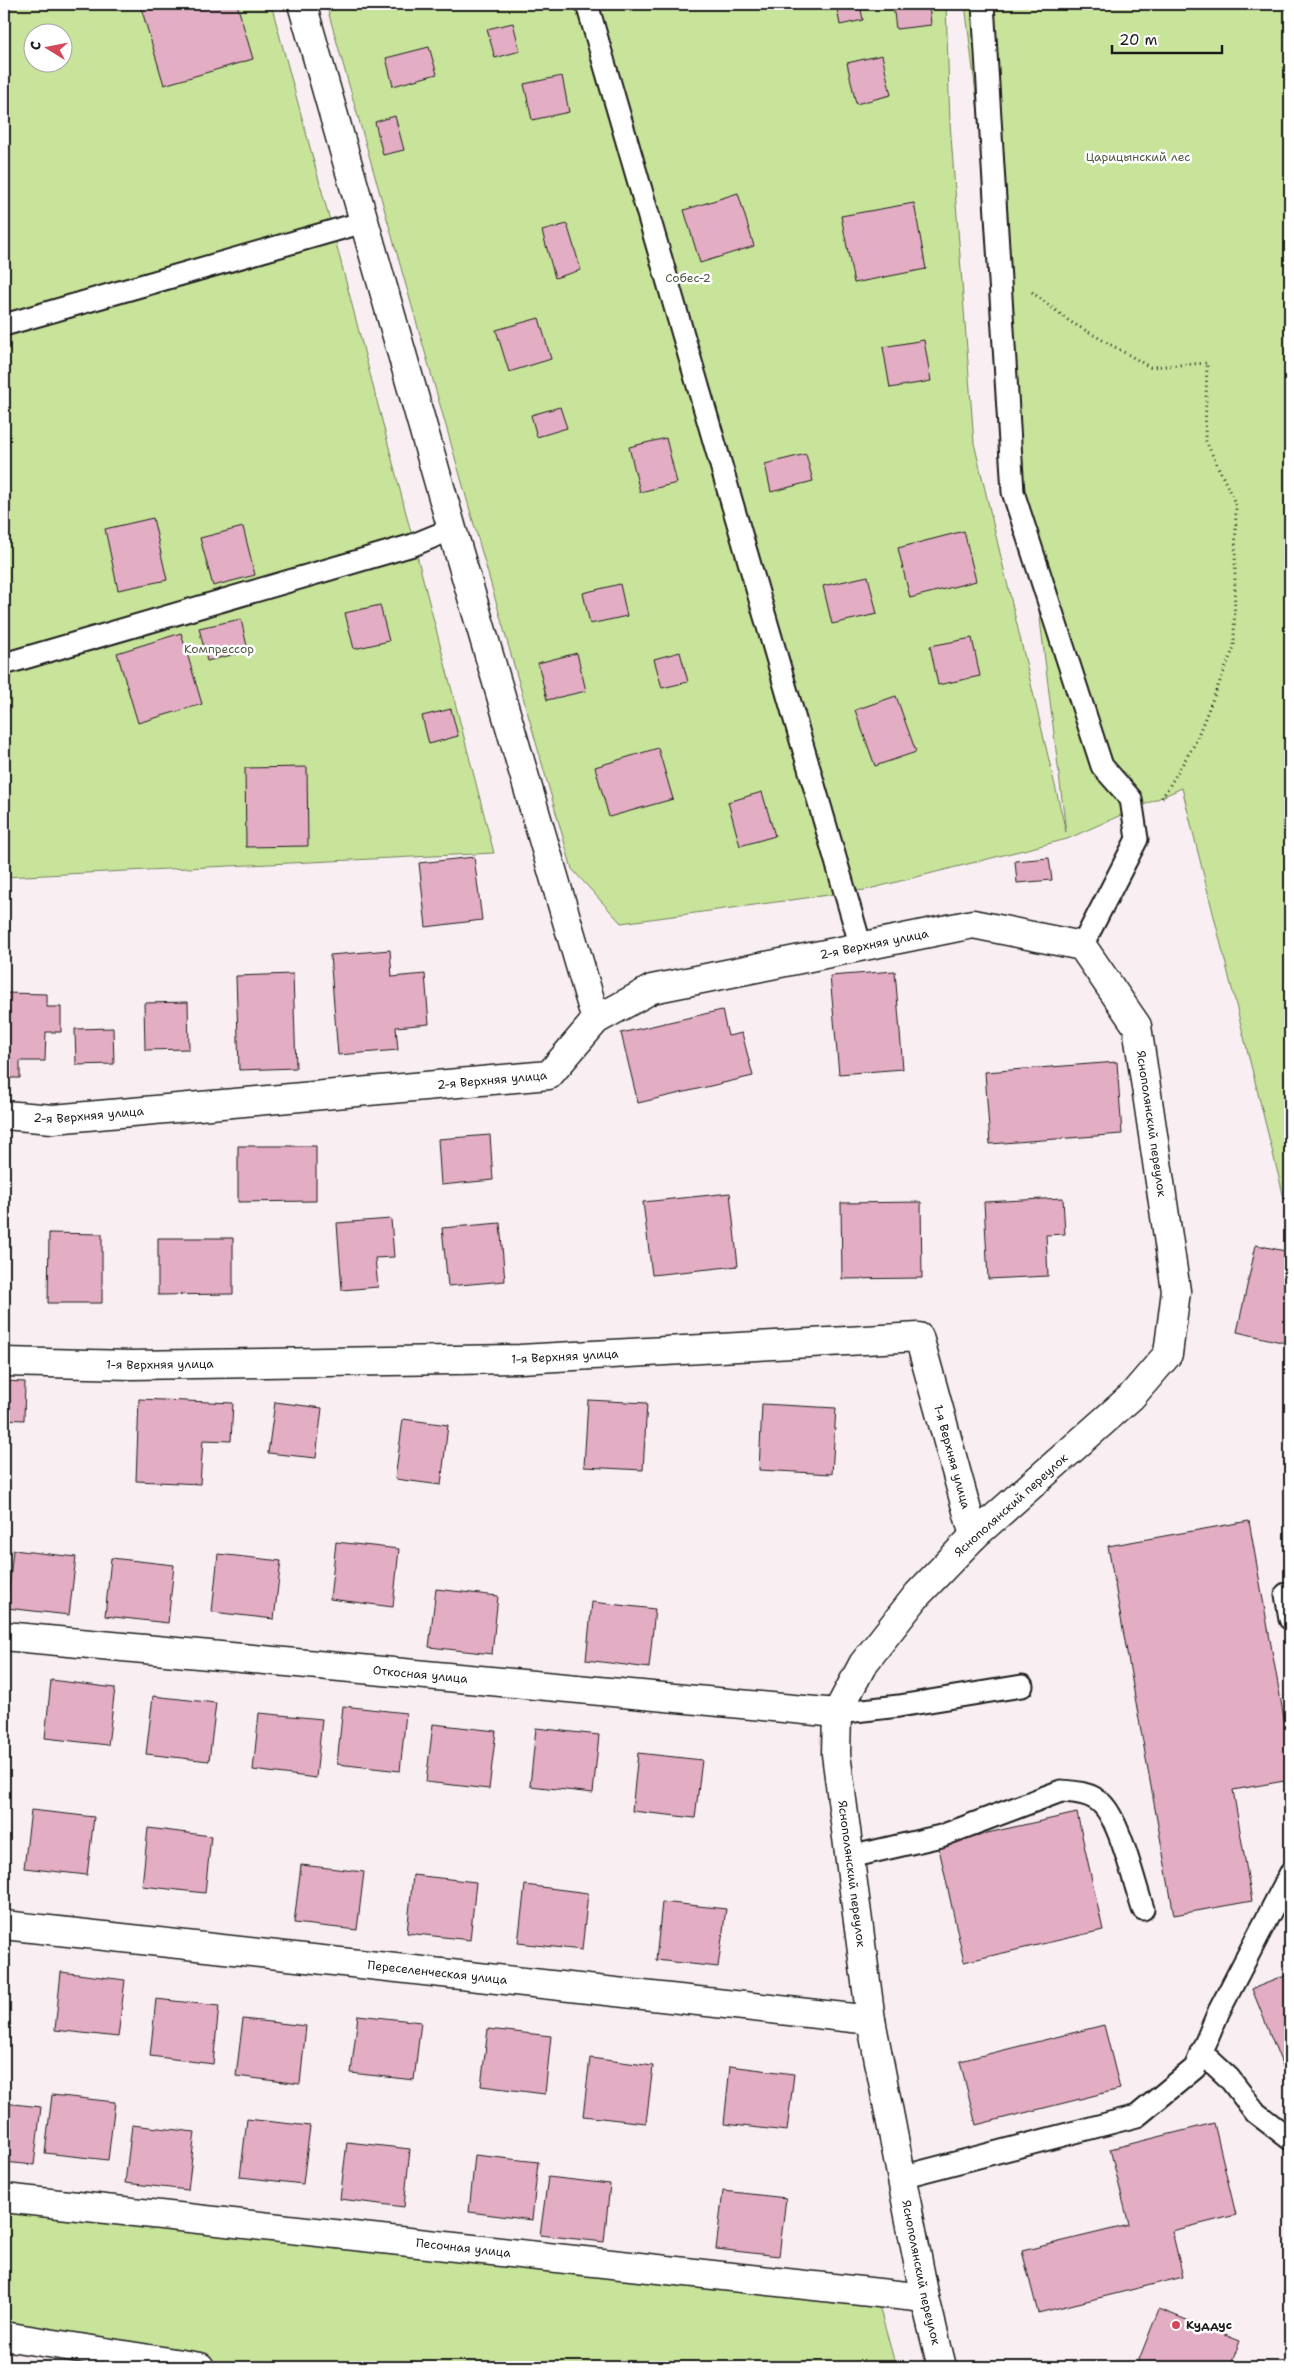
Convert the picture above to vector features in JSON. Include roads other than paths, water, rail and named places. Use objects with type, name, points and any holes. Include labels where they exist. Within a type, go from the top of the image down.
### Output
[{"type":"street","points":[[302,4],[452,530],[596,1020]]},
{"type":"street","name":"2-я Верхняя улица","points":[[4,1115],[53,1119],[549,1075],[596,1020],[652,990],[973,924],[1082,946]]},
{"type":"street","name":"Яснополянский переулок","points":[[942,2367],[925,2298],[871,2020],[836,1754],[837,1713],[863,1664],[918,1594],[974,1536],[1131,1397],[1168,1354],[1176,1291],[1138,1026],[1082,946]]},
{"type":"street","name":"1-я Верхняя улица","points":[[4,1362],[131,1364],[520,1359],[919,1337],[974,1536]]},
{"type":"street","name":"Откосная улица","points":[[4,1636],[837,1713]]},
{"type":"street","name":"Переселенческая улица","points":[[4,1924],[871,2020]]},
{"type":"street","name":"Песочная улица","points":[[4,2198],[925,2298]]},
{"type":"street","points":[[4,2336],[200,2367]]},
{"type":"lane","points":[[587,4],[861,947]]},
{"type":"lane","points":[[983,4],[1013,492],[1102,766],[1131,799],[1137,839],[1082,946]]},
{"type":"lane","points":[[4,325],[364,222]]},
{"type":"lane","points":[[4,664],[413,545],[452,530]]},
{"type":"lane","points":[[1286,1594],[1290,1620]]},
{"type":"lane","points":[[837,1713],[898,1706],[1022,1686]]},
{"type":"lane","points":[[850,1857],[941,1836],[1061,1791],[1078,1792],[1100,1802],[1113,1821],[1143,1909]]},
{"type":"lane","points":[[901,2178],[1137,2116],[1195,2068],[1226,1995],[1290,1874]]},
{"type":"lane","points":[[1201,2052],[1229,2078],[1256,2113],[1290,2139]]},
{"type":"place","name":"Куддус","points":[[1176,2325]]},
{"type":"park label","name":"Царицынский лес","points":[[1138,157]]},
{"type":"park label","name":"Собес-2","points":[[688,278]]},
{"type":"park label","name":"Компрессор","points":[[219,649]]}]
